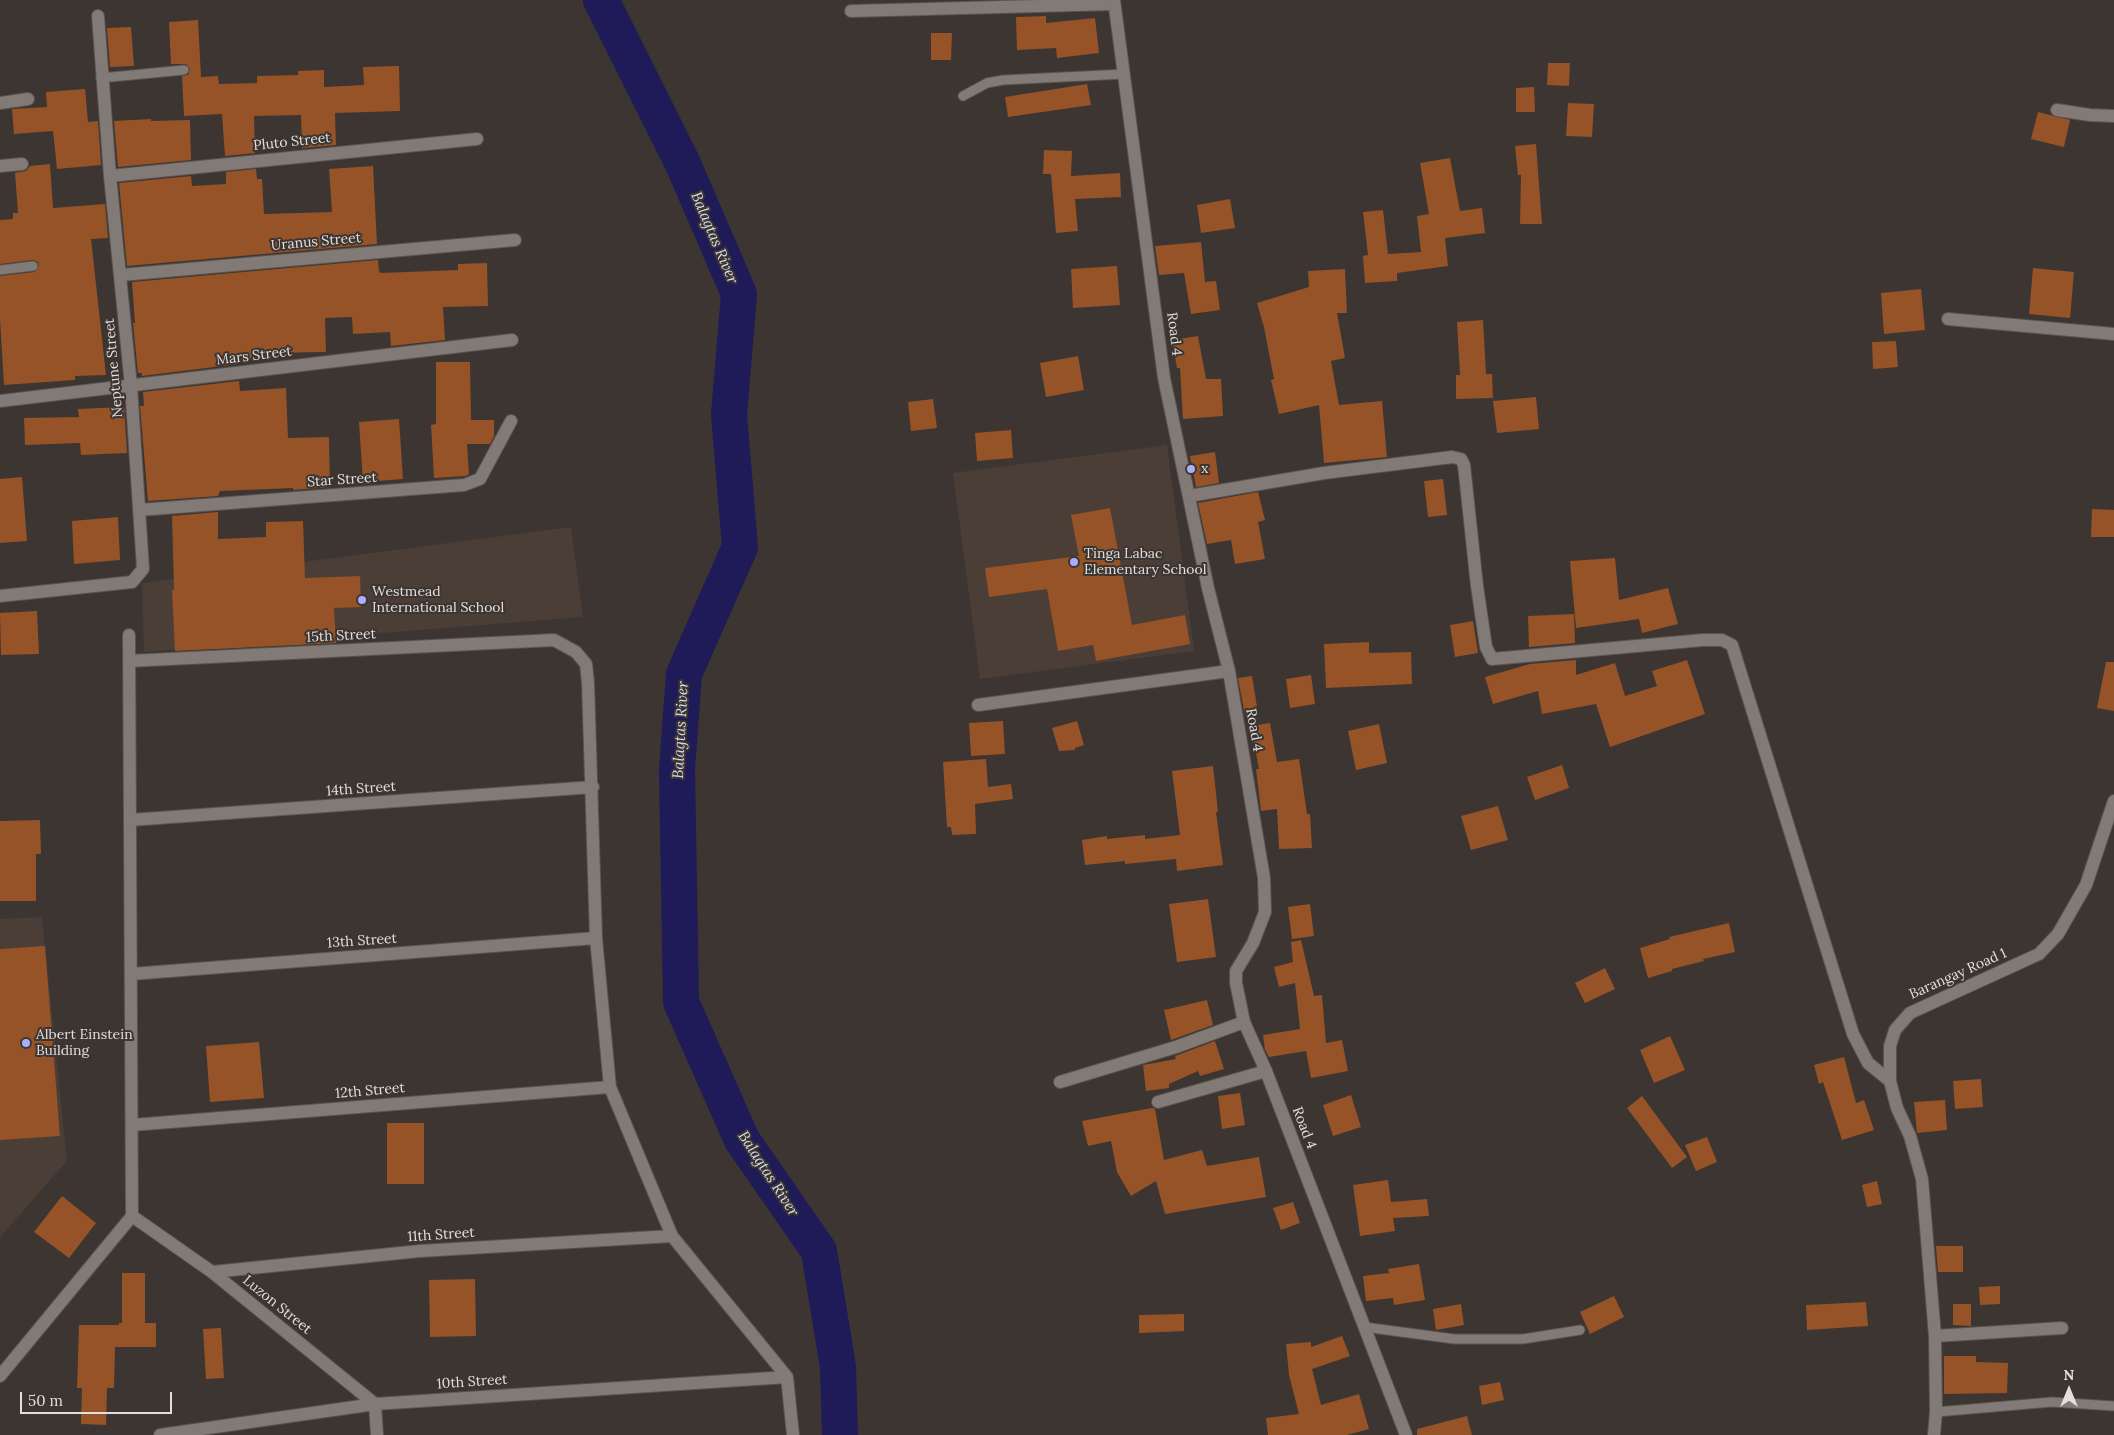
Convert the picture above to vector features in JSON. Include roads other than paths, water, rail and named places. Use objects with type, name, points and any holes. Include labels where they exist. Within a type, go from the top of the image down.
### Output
[{"type":"street","points":[[851,11],[1114,2]]},
{"type":"street","name":"Road 4","points":[[1114,2],[1164,378],[1208,588],[1229,671],[1264,878],[1265,912],[1253,943],[1236,971],[1236,983],[1244,1022],[1266,1071],[1406,1435]]},
{"type":"street","name":"Neptune Street","points":[[0,596],[132,582],[143,569],[131,386],[110,176],[98,16]]},
{"type":"street","points":[[0,103],[28,100]]},
{"type":"street","points":[[2057,110],[2090,115],[2114,116]]},
{"type":"street","name":"Pluto Street","points":[[110,176],[477,139]]},
{"type":"street","points":[[0,166],[22,164]]},
{"type":"street","name":"Uranus Street","points":[[121,275],[515,240]]},
{"type":"street","points":[[1948,319],[2114,334]]},
{"type":"street","name":"Mars Street","points":[[0,401],[512,340]]},
{"type":"street","name":"Star Street","points":[[139,510],[464,486],[480,479],[511,421]]},
{"type":"street","points":[[1188,496],[1334,472],[1452,457],[1461,459],[1464,465],[1477,586],[1486,648],[1492,659],[1703,640],[1722,640],[1732,645],[1853,1034],[1868,1063],[1890,1081]]},
{"type":"street","points":[[0,1376],[132,1216],[129,635]]},
{"type":"street","name":"15th Street","points":[[130,661],[554,640],[576,652],[586,664],[593,787]]},
{"type":"street","points":[[978,705],[1229,671]]},
{"type":"street","points":[[593,787],[596,938],[610,1087],[672,1236],[787,1377],[793,1435]]},
{"type":"street","name":"14th Street","points":[[130,820],[593,787]]},
{"type":"street","name":"Barangay Road 1","points":[[1934,1435],[1936,1412],[1935,1336],[1922,1179],[1910,1136],[1897,1108],[1890,1081],[1890,1046],[1895,1030],[1910,1013],[2039,954],[2058,934],[2086,885],[2114,801]]},
{"type":"street","name":"13th Street","points":[[131,974],[596,938]]},
{"type":"street","points":[[1060,1082],[1176,1047],[1244,1022]]},
{"type":"street","points":[[1158,1102],[1266,1071]]},
{"type":"street","name":"12th Street","points":[[132,1125],[610,1087]]},
{"type":"street","name":"Luzon Street","points":[[132,1216],[212,1272],[375,1404]]},
{"type":"street","name":"11th Street","points":[[212,1272],[420,1251],[672,1236]]},
{"type":"street","points":[[1935,1336],[2062,1328]]},
{"type":"street","name":"10th Street","points":[[160,1435],[375,1404],[787,1377]]},
{"type":"street","points":[[375,1404],[377,1435]]},
{"type":"lane","points":[[102,78],[184,70]]},
{"type":"lane","points":[[963,96],[987,83],[1003,80],[1125,74]]},
{"type":"lane","points":[[0,270],[33,266]]},
{"type":"lane","points":[[1364,1327],[1454,1339],[1523,1339],[1580,1330]]},
{"type":"lane","points":[[1936,1412],[2052,1402],[2114,1406]]},
{"type":"waterway","name":"Balagtas River","points":[[601,0],[683,164],[739,294],[729,415],[740,547],[684,674],[677,769],[681,1002],[742,1140],[819,1251],[838,1367],[840,1435]]},
{"type":"place","name":"x","points":[[1191,469]]},
{"type":"place","name":"Tinga Labac Elementary School","points":[[1074,562]]},
{"type":"place","name":"Westmead International School","points":[[362,600]]},
{"type":"place","name":"Albert Einstein Building","points":[[26,1043]]}]
